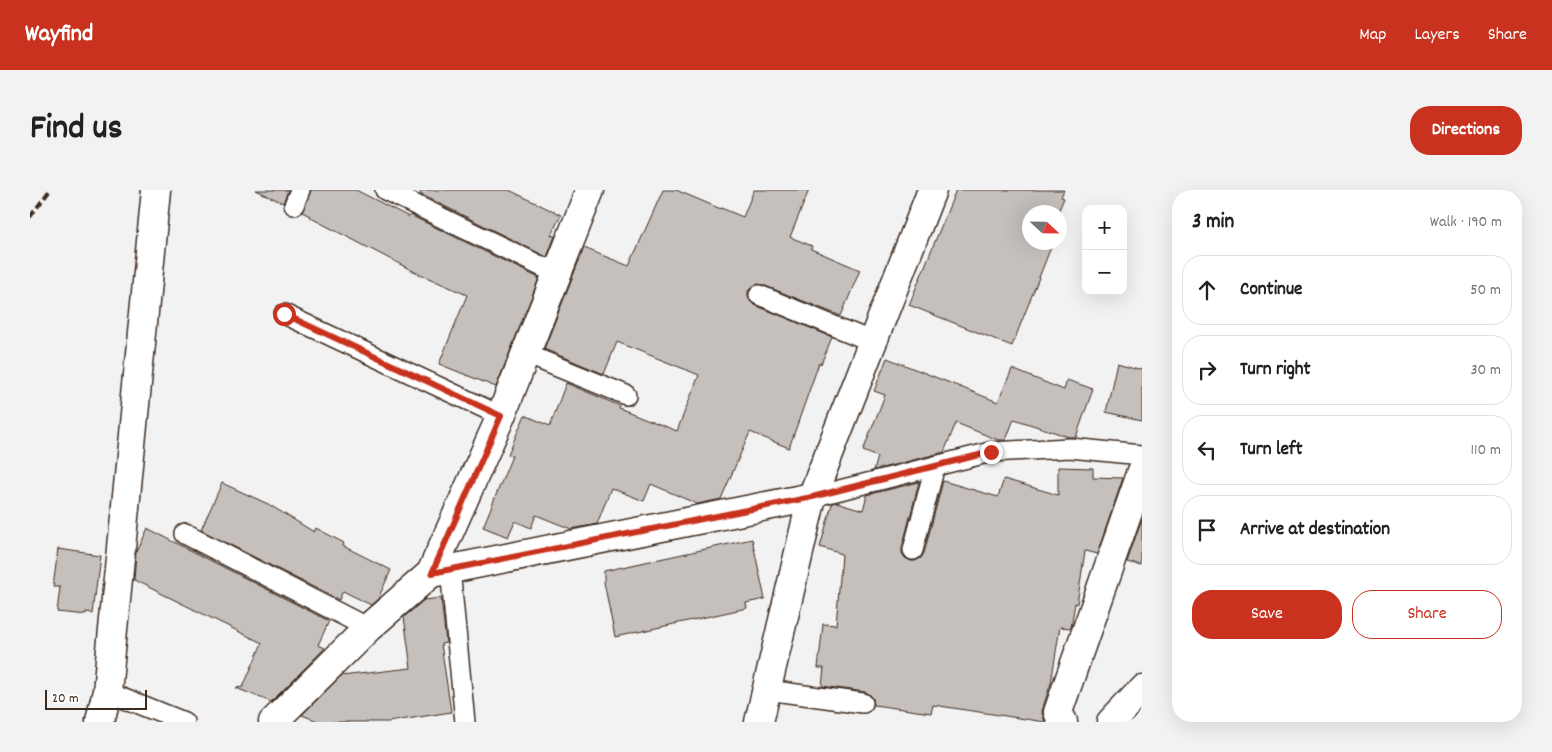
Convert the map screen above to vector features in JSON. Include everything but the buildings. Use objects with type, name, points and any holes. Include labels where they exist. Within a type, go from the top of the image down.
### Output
[{"type":"street","points":[[100,722],[107,691],[156,190]]},
{"type":"street","points":[[441,571],[590,190]]},
{"type":"street","points":[[759,722],[812,497],[932,190]]},
{"type":"street","points":[[1063,722],[1058,712],[1142,471]]},
{"type":"street","points":[[273,722],[368,628],[441,571],[812,497]]},
{"type":"street","points":[[1111,722],[1142,688]]},
{"type":"lane","points":[[385,190],[557,274]]},
{"type":"lane","points":[[759,295],[873,342]]},
{"type":"lane","points":[[284,314],[501,416]]},
{"type":"lane","points":[[526,354],[626,395]]},
{"type":"lane","points":[[812,497],[991,452],[1070,448],[1142,455]]},
{"type":"lane","points":[[913,550],[935,466]]},
{"type":"lane","points":[[185,534],[368,628]]},
{"type":"lane","points":[[441,571],[465,722]]},
{"type":"lane","points":[[767,690],[863,703]]},
{"type":"lane","points":[[107,691],[184,722]]},
{"type":"railway","points":[[30,217],[50,190]]},
{"type":"route","points":[[284,314],[501,416],[432,573],[812,497],[991,452]]}]
